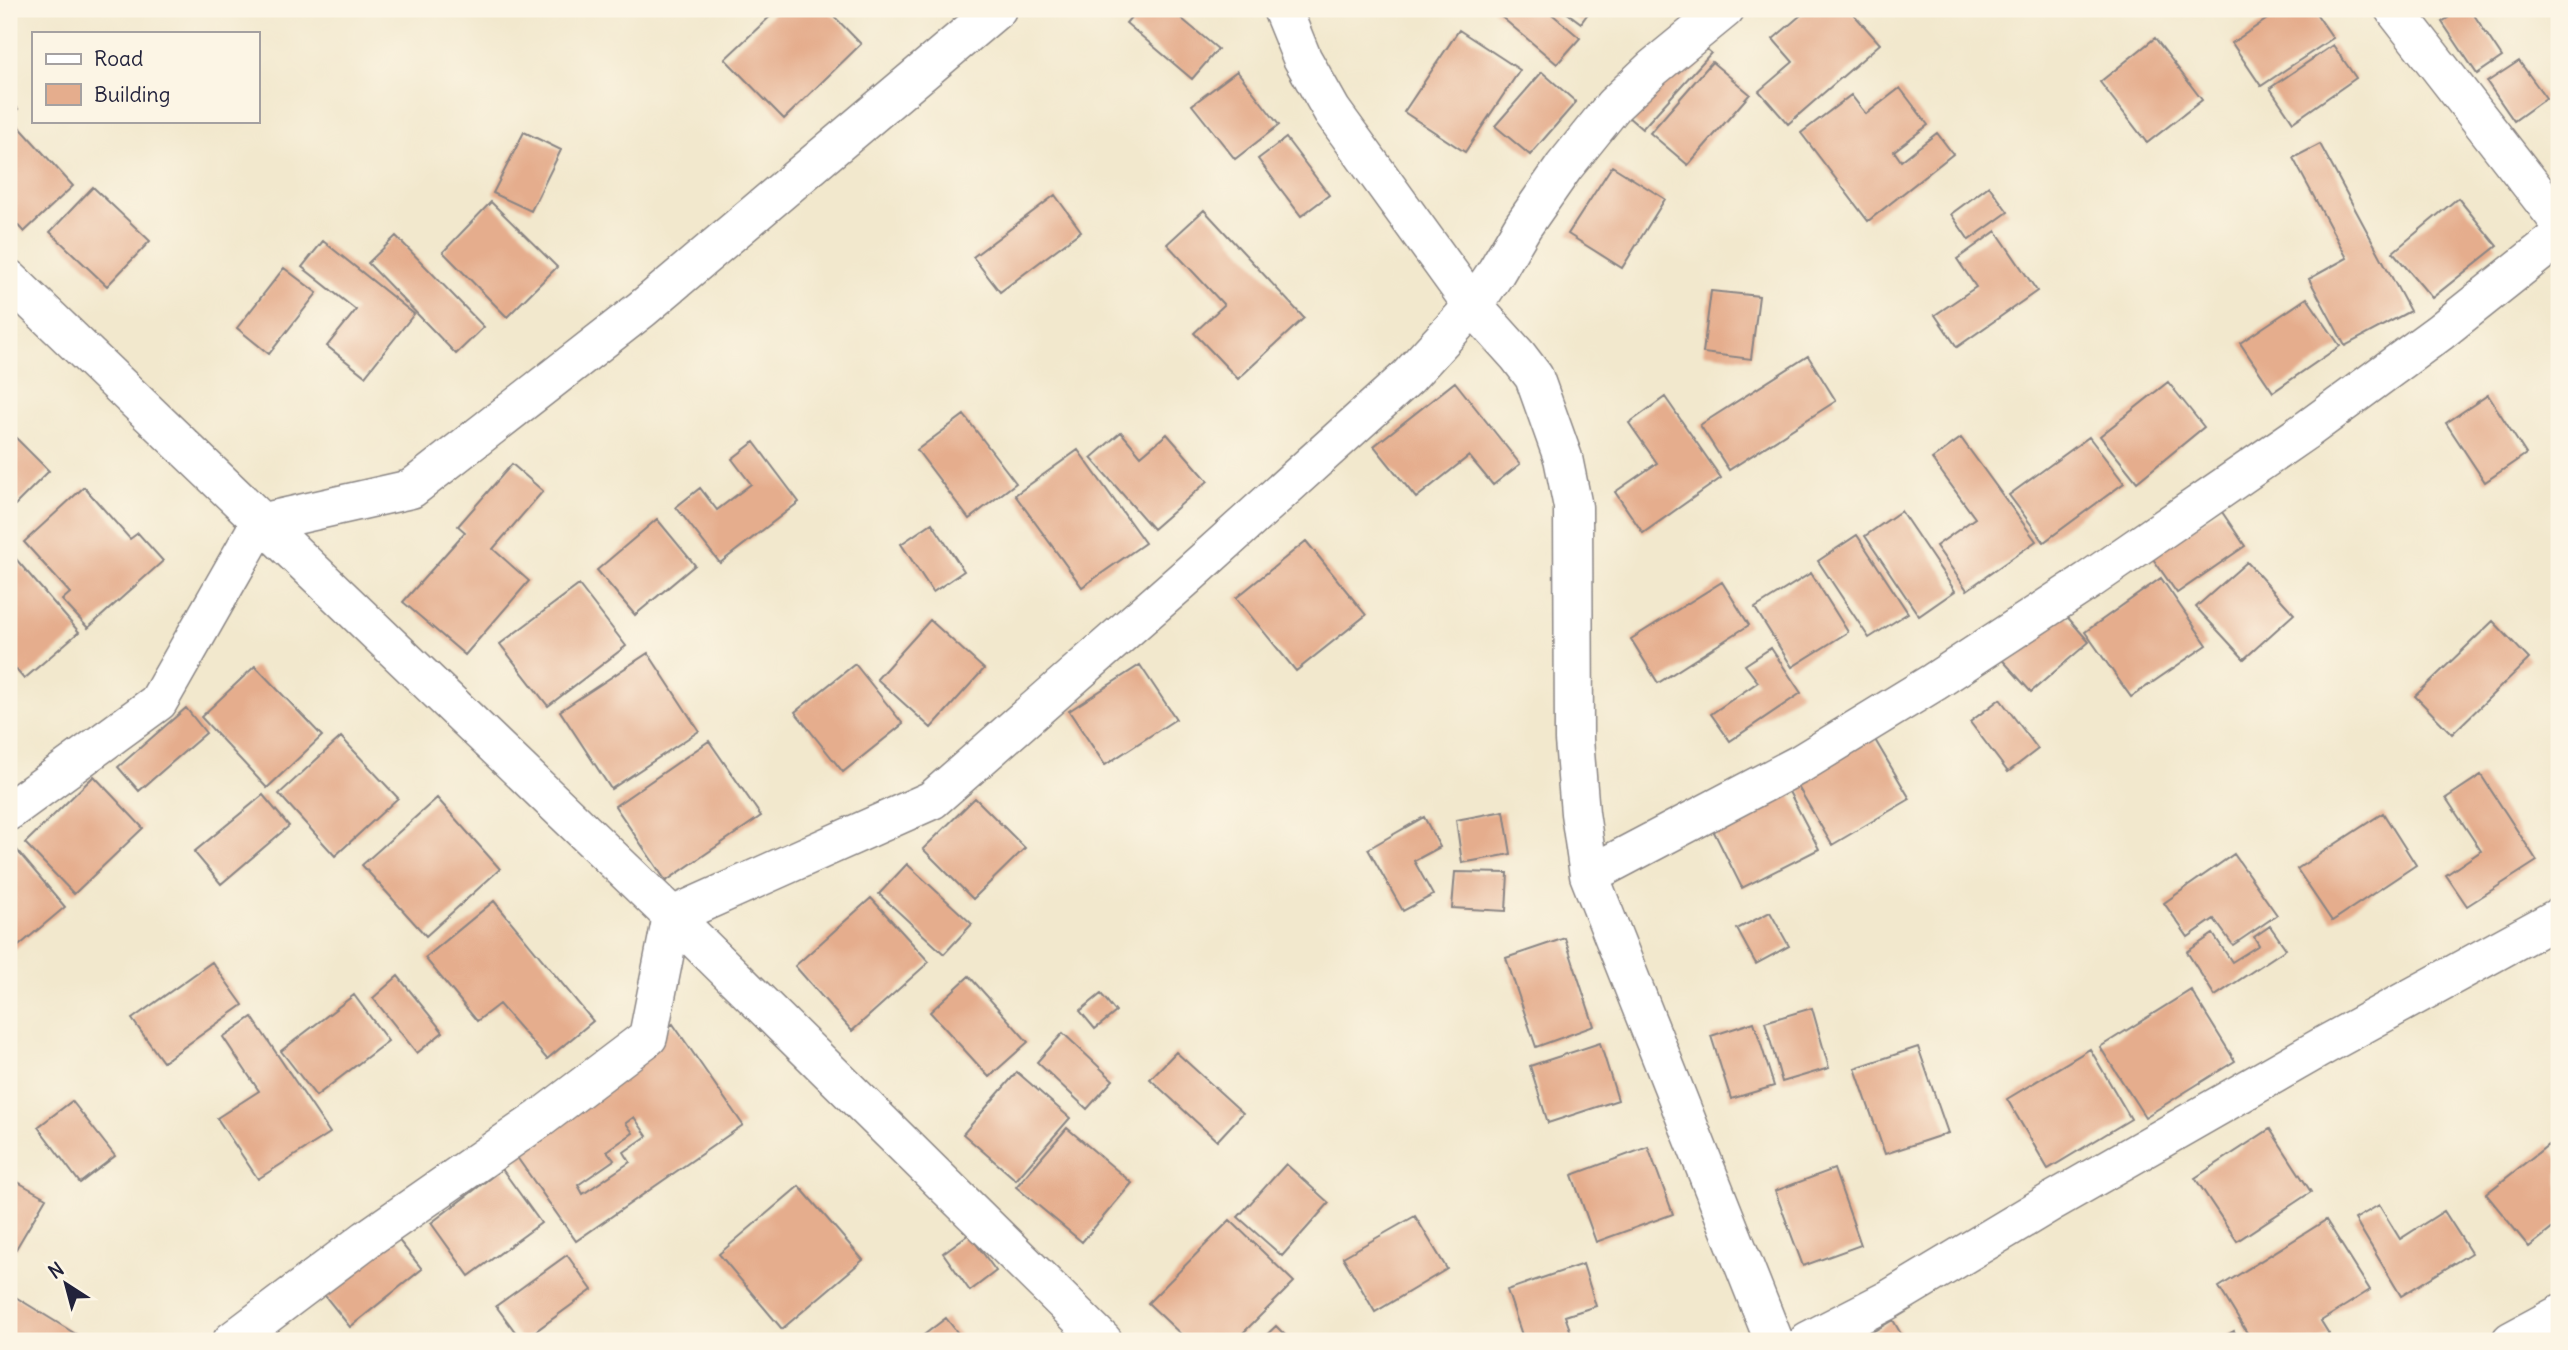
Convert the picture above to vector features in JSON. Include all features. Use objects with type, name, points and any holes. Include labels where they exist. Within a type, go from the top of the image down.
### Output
[{"type":"street","points":[[1282,9],[1302,58],[1332,111],[1473,306],[1534,377],[1563,458],[1573,507],[1574,740],[1589,876],[1774,1341]]},
{"type":"street","points":[[672,916],[932,800],[1408,377],[1473,306],[1564,167],[1615,105],[1653,68],[1725,9]]},
{"type":"street","points":[[2394,9],[2559,221]]},
{"type":"street","points":[[9,811],[158,702],[260,523],[411,489],[642,309],[989,11]]},
{"type":"street","points":[[1589,876],[1800,764],[1934,682],[2088,581],[2308,429],[2441,332],[2559,237]]},
{"type":"street","points":[[9,279],[672,916],[1103,1341]]},
{"type":"street","points":[[232,1341],[367,1238],[541,1118],[648,1037],[672,916]]},
{"type":"street","points":[[1808,1341],[1888,1300],[2051,1202],[2325,1045],[2559,917]]},
{"type":"street","points":[[2511,1341],[2559,1315]]},
{"type":"building","points":[[778,9],[827,9],[861,44],[784,119],[725,59]]},
{"type":"building","points":[[1138,9],[1170,9],[1218,49],[1192,79],[1126,23]]},
{"type":"building","points":[[1492,9],[1546,9],[1580,38],[1557,64]]},
{"type":"building","points":[[1562,9],[1591,9],[1581,23]]},
{"type":"building","points":[[1808,9],[1849,9],[1880,44],[1788,124],[1759,91],[1793,62],[1773,39]]},
{"type":"building","points":[[2282,9],[2313,9],[2333,38],[2261,86],[2232,43]]},
{"type":"building","points":[[2461,9],[2470,9],[2502,57],[2477,74],[2442,22]]},
{"type":"building","points":[[1681,26],[1711,53],[1642,129],[1612,103]]},
{"type":"building","points":[[1459,30],[1520,70],[1465,152],[1404,112]]},
{"type":"building","points":[[2155,38],[2202,100],[2147,143],[2100,82]]},
{"type":"building","points":[[2333,45],[2356,78],[2293,122],[2270,88]]},
{"type":"building","points":[[2519,61],[2546,98],[2514,121],[2487,82]]},
{"type":"building","points":[[1712,62],[1750,94],[1688,165],[1650,133]]},
{"type":"building","points":[[1237,71],[1279,125],[1235,159],[1192,105]]},
{"type":"building","points":[[1542,72],[1576,102],[1530,155],[1495,126]]},
{"type":"building","points":[[1900,88],[1928,125],[1894,151],[1901,161],[1937,133],[1953,154],[1868,221],[1801,133],[1851,95],[1866,114]]},
{"type":"building","points":[[9,99],[18,109],[9,117]]},
{"type":"building","points":[[15,122],[73,186],[24,232],[9,216],[9,128]]},
{"type":"building","points":[[524,132],[561,150],[531,211],[493,193]]},
{"type":"building","points":[[1286,138],[1329,195],[1301,216],[1258,159]]},
{"type":"building","points":[[2320,144],[2410,311],[2345,346],[2309,279],[2347,258],[2293,158]]},
{"type":"building","points":[[1612,166],[1665,199],[1622,268],[1568,234]]},
{"type":"building","points":[[1989,186],[2008,212],[1969,240],[1951,214]]},
{"type":"building","points":[[93,187],[150,241],[107,286],[50,232]]},
{"type":"building","points":[[1055,195],[1081,231],[1000,292],[973,257]]},
{"type":"building","points":[[2458,198],[2497,246],[2432,298],[2393,252]]},
{"type":"building","points":[[491,202],[557,267],[507,317],[443,252]]},
{"type":"building","points":[[1204,210],[1304,318],[1238,379],[1194,333],[1224,305],[1167,244]]},
{"type":"building","points":[[1996,231],[2037,291],[1957,347],[1935,315],[1976,287],[1957,259]]},
{"type":"building","points":[[396,236],[484,327],[456,354],[368,263]]},
{"type":"building","points":[[323,241],[414,314],[365,376],[327,346],[356,310],[302,267]]},
{"type":"building","points":[[284,268],[317,293],[269,354],[237,328]]},
{"type":"building","points":[[1711,291],[1759,296],[1751,359],[1703,353]]},
{"type":"building","points":[[2307,298],[2340,346],[2273,392],[2240,343]]},
{"type":"building","points":[[1808,356],[1836,401],[1729,470],[1700,425]]},
{"type":"building","points":[[1455,382],[1520,464],[1493,485],[1469,456],[1416,498],[1374,446]]},
{"type":"building","points":[[2168,382],[2204,427],[2137,482],[2100,436]]},
{"type":"building","points":[[2488,395],[2526,454],[2485,482],[2446,423]]},
{"type":"building","points":[[1665,397],[1721,478],[1643,533],[1615,492],[1657,463],[1629,423]]},
{"type":"building","points":[[964,415],[1016,483],[969,519],[917,450]]},
{"type":"building","points":[[9,431],[49,471],[9,511]]},
{"type":"building","points":[[1121,432],[1141,456],[1167,434],[1208,481],[1153,529],[1091,458]]},
{"type":"building","points":[[2089,437],[2124,483],[2044,542],[2009,495]]},
{"type":"building","points":[[1961,438],[2036,541],[1967,590],[1936,546],[1975,518],[1932,459]]},
{"type":"building","points":[[754,442],[799,502],[720,563],[676,507],[700,488],[717,510],[751,484],[732,459]]},
{"type":"building","points":[[1078,450],[1145,543],[1082,587],[1015,495]]},
{"type":"building","points":[[512,464],[543,491],[493,549],[529,581],[465,655],[403,602],[465,532],[458,526]]},
{"type":"building","points":[[84,487],[130,539],[138,533],[163,561],[88,628],[62,600],[70,593],[24,542]]},
{"type":"building","points":[[2220,509],[2245,546],[2177,593],[2151,556]]},
{"type":"building","points":[[1901,511],[1955,591],[1919,616],[1865,536]]},
{"type":"building","points":[[657,519],[695,565],[635,615],[597,570]]},
{"type":"building","points":[[932,523],[964,571],[933,592],[901,544]]},
{"type":"building","points":[[1857,535],[1908,613],[1869,638],[1818,561]]},
{"type":"building","points":[[1306,541],[1366,615],[1296,671],[1236,598]]},
{"type":"building","points":[[9,551],[79,632],[24,679],[9,661]]},
{"type":"building","points":[[2247,562],[2294,614],[2244,659],[2196,607]]},
{"type":"building","points":[[1811,573],[1848,632],[1792,667],[1755,608]]},
{"type":"building","points":[[2161,578],[2207,645],[2131,697],[2085,632]]},
{"type":"building","points":[[1722,582],[1749,625],[1658,683],[1631,639]]},
{"type":"building","points":[[579,585],[626,646],[548,706],[500,644]]},
{"type":"building","points":[[2057,605],[2089,642],[2031,692],[1998,655]]},
{"type":"building","points":[[930,620],[984,669],[931,728],[877,679]]},
{"type":"building","points":[[2493,621],[2529,659],[2452,734],[2415,696]]},
{"type":"building","points":[[1771,648],[1801,693],[1730,741],[1711,714],[1758,682],[1745,665]]},
{"type":"building","points":[[648,653],[699,731],[611,789],[560,711]]},
{"type":"building","points":[[855,664],[903,724],[843,772],[795,712]]},
{"type":"building","points":[[1140,665],[1176,719],[1105,765],[1069,711]]},
{"type":"building","points":[[255,666],[322,736],[267,788],[201,717]]},
{"type":"building","points":[[2000,699],[2038,749],[2008,772],[1970,722]]},
{"type":"building","points":[[186,708],[206,733],[139,791],[118,767]]},
{"type":"building","points":[[1871,733],[1910,799],[1832,845],[1793,778]]},
{"type":"building","points":[[341,737],[398,798],[335,856],[279,794]]},
{"type":"building","points":[[709,741],[761,816],[666,881],[615,806]]},
{"type":"building","points":[[2481,775],[2537,861],[2467,906],[2446,875],[2481,851],[2446,798]]},
{"type":"building","points":[[94,776],[143,828],[74,894],[25,843]]},
{"type":"building","points":[[1784,782],[1819,849],[1742,888],[1709,822]]},
{"type":"building","points":[[263,795],[289,826],[221,884],[194,852]]},
{"type":"building","points":[[437,798],[500,869],[426,936],[362,865]]},
{"type":"building","points":[[975,798],[1025,848],[973,899],[923,849]]},
{"type":"building","points":[[1504,811],[1511,854],[1462,863],[1456,820]]},
{"type":"building","points":[[2383,813],[2416,865],[2332,921],[2297,869]]},
{"type":"building","points":[[1424,817],[1440,847],[1414,861],[1433,895],[1403,911],[1368,849]]},
{"type":"building","points":[[10,842],[65,907],[9,954],[9,844]]},
{"type":"building","points":[[2234,854],[2277,915],[2233,945],[2214,919],[2188,937],[2164,903]]},
{"type":"building","points":[[907,864],[972,924],[944,954],[879,894]]},
{"type":"building","points":[[1455,872],[1508,873],[1506,911],[1452,908]]},
{"type":"building","points":[[871,898],[929,962],[852,1031],[795,966]]},
{"type":"building","points":[[494,901],[593,1021],[547,1059],[499,1004],[477,1021],[425,958]]},
{"type":"building","points":[[1770,912],[1789,946],[1756,964],[1737,929]]},
{"type":"building","points":[[2270,926],[2286,949],[2215,996],[2187,952],[2213,934],[2232,962],[2259,945],[2254,937]]},
{"type":"building","points":[[1565,938],[1594,1026],[1536,1047],[1506,958]]},
{"type":"building","points":[[212,962],[243,1005],[163,1062],[132,1019]]},
{"type":"building","points":[[398,976],[443,1032],[417,1053],[373,998]]},
{"type":"building","points":[[969,976],[1028,1042],[989,1077],[930,1012]]},
{"type":"building","points":[[2191,990],[2235,1061],[2145,1117],[2100,1047]]},
{"type":"building","points":[[1101,994],[1116,1012],[1095,1029],[1080,1011]]},
{"type":"building","points":[[354,995],[388,1041],[316,1096],[281,1051]]},
{"type":"building","points":[[1812,1008],[1829,1068],[1782,1082],[1765,1022]]},
{"type":"building","points":[[252,1017],[330,1133],[258,1179],[217,1118],[259,1091],[223,1037]]},
{"type":"building","points":[[1754,1022],[1774,1086],[1731,1099],[1711,1036]]},
{"type":"building","points":[[673,1024],[743,1125],[576,1241],[514,1153],[639,1047]],"holes":[[[634,1117],[647,1136],[624,1152],[630,1162],[583,1194],[578,1185],[614,1160],[607,1151],[633,1133],[626,1123]]]},
{"type":"building","points":[[1063,1033],[1113,1080],[1087,1109],[1037,1062]]},
{"type":"building","points":[[1600,1043],[1618,1100],[1548,1123],[1530,1066]]},
{"type":"building","points":[[1918,1047],[1948,1133],[1885,1154],[1855,1068]]},
{"type":"building","points":[[2090,1049],[2131,1119],[2048,1169],[2007,1099]]},
{"type":"building","points":[[1176,1052],[1243,1113],[1217,1141],[1150,1079]]},
{"type":"building","points":[[1017,1072],[1070,1118],[1016,1180],[963,1134]]},
{"type":"building","points":[[72,1101],[115,1156],[80,1183],[38,1127]]},
{"type":"building","points":[[1067,1128],[1132,1183],[1082,1242],[1016,1187]]},
{"type":"building","points":[[2270,1129],[2311,1192],[2237,1241],[2195,1178]]},
{"type":"building","points":[[2548,1145],[2559,1159],[2559,1223],[2529,1247],[2486,1194]]},
{"type":"building","points":[[1648,1147],[1673,1214],[1596,1242],[1572,1175]]},
{"type":"building","points":[[1286,1164],[1329,1203],[1282,1256],[1238,1217]]},
{"type":"building","points":[[502,1169],[541,1223],[469,1276],[431,1223]]},
{"type":"building","points":[[1834,1169],[1861,1245],[1803,1266],[1775,1191]]},
{"type":"building","points":[[9,1177],[46,1198],[16,1249],[9,1245]]},
{"type":"building","points":[[799,1186],[863,1260],[782,1329],[719,1254]]},
{"type":"building","points":[[2379,1205],[2400,1239],[2444,1211],[2471,1253],[2401,1296],[2355,1219]]},
{"type":"building","points":[[1415,1216],[1447,1269],[1375,1312],[1343,1257]]},
{"type":"building","points":[[1230,1220],[1294,1282],[1235,1341],[1188,1341],[1148,1303]]},
{"type":"building","points":[[2326,1220],[2370,1290],[2321,1321],[2329,1334],[2318,1341],[2252,1341],[2219,1287]]},
{"type":"building","points":[[385,1223],[422,1269],[350,1327],[313,1281]]},
{"type":"building","points":[[969,1234],[996,1271],[970,1291],[943,1253]]},
{"type":"building","points":[[567,1255],[592,1290],[522,1341],[496,1306]]},
{"type":"building","points":[[1583,1264],[1596,1306],[1565,1316],[1574,1341],[1524,1341],[1507,1290]]},
{"type":"building","points":[[9,1293],[87,1341],[9,1341]]},
{"type":"building","points":[[946,1318],[964,1341],[916,1341]]},
{"type":"building","points":[[1893,1320],[1905,1341],[1857,1341]]},
{"type":"building","points":[[1276,1326],[1291,1341],[1260,1341]]},
{"type":"building","points":[[2234,1331],[2239,1341],[2216,1341]]}]
